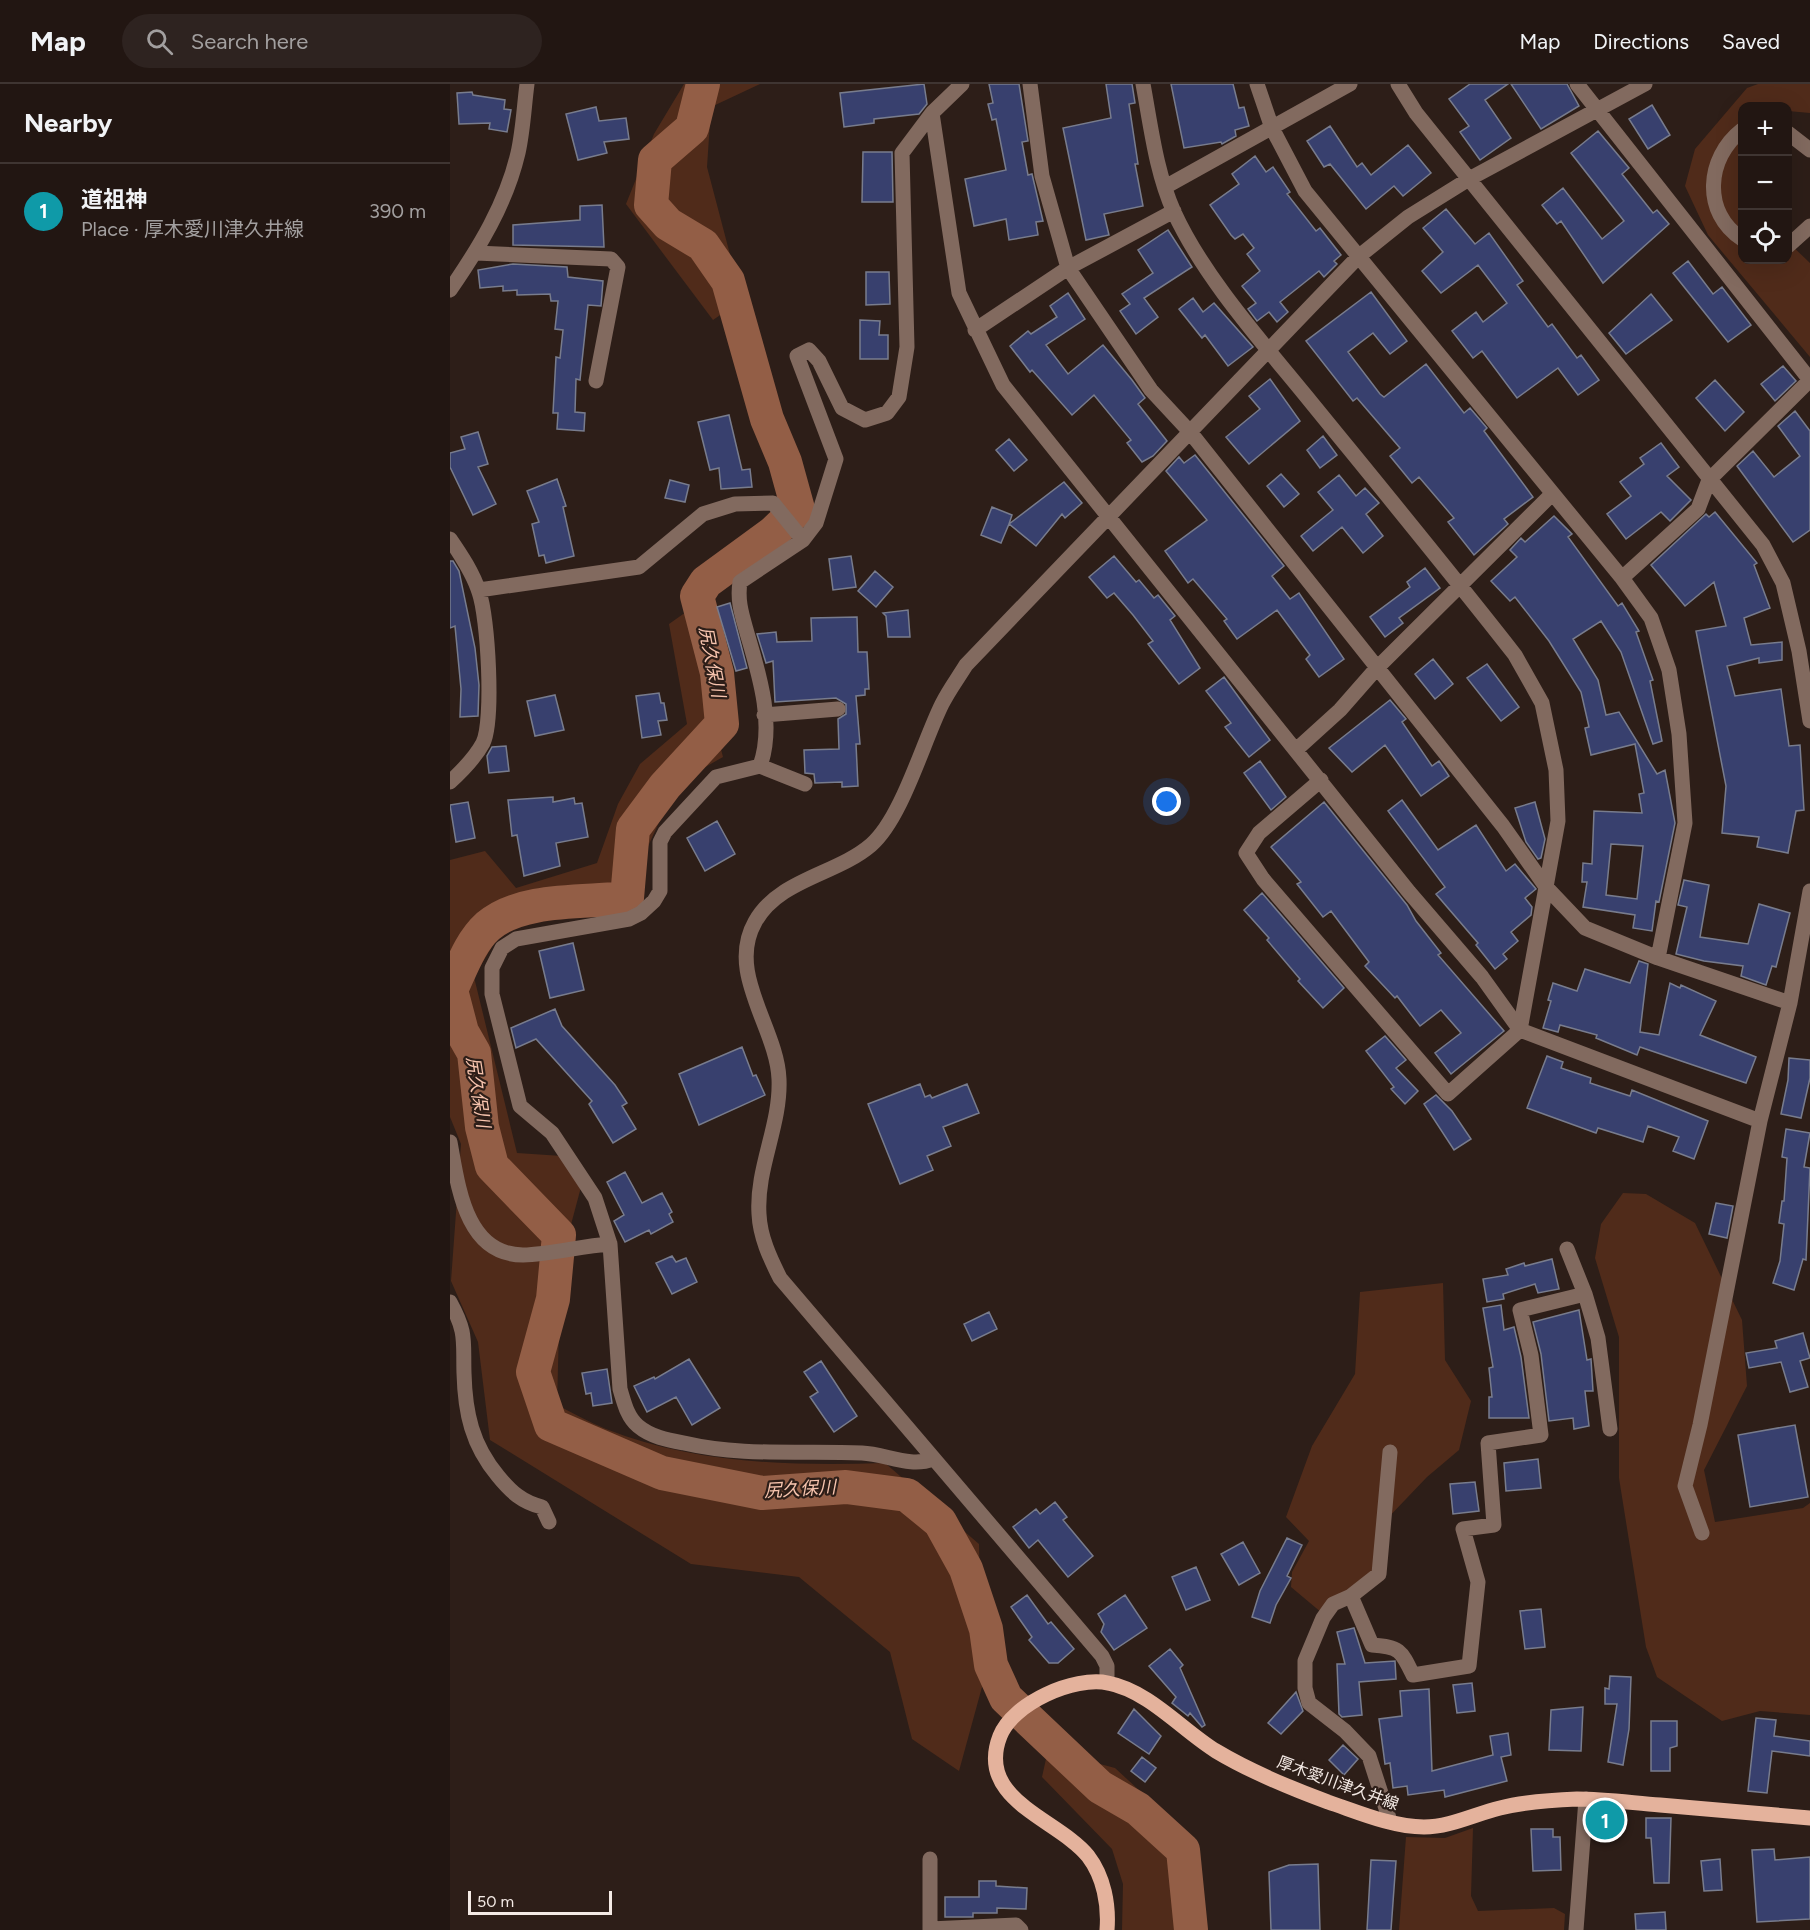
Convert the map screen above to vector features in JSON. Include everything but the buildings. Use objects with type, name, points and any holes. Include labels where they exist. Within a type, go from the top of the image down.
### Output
[{"type":"main road","name":"厚木愛川津久井線","points":[[1107,1930],[1105,1896],[1091,1860],[1074,1842],[1016,1801],[1001,1781],[997,1747],[1003,1729],[1026,1707],[1063,1687],[1088,1682],[1107,1683],[1137,1695],[1203,1742],[1244,1766],[1305,1793],[1390,1821],[1434,1826],[1513,1805],[1586,1799],[1810,1818]]},
{"type":"street","points":[[450,290],[476,253],[510,183],[518,152],[527,84]]},
{"type":"street","points":[[760,766],[766,751],[761,684],[737,597],[740,582],[816,523],[836,459],[797,356],[809,350],[819,361],[842,408],[865,420],[887,413],[899,397],[907,347],[902,153],[932,113],[962,84]]},
{"type":"street","points":[[1030,84],[1042,176],[1068,268],[1151,390],[1190,432],[1503,826],[1546,886],[1585,928],[1658,958],[1790,1003]]},
{"type":"street","points":[[1143,84],[1154,147],[1165,187],[1174,211],[1196,254],[1269,351],[1460,584],[1515,655],[1542,703],[1556,770],[1558,821],[1520,1030],[1448,1094],[1263,879],[1246,854],[1259,833],[1321,780]]},
{"type":"street","points":[[1257,84],[1272,128],[1305,191],[1622,578],[1651,618],[1669,670],[1679,734],[1685,823],[1658,958]]},
{"type":"street","points":[[1165,187],[1350,84]]},
{"type":"street","points":[[1398,84],[1416,113],[1763,545],[1783,583],[1804,650],[1810,722]]},
{"type":"street","points":[[1577,84],[1810,380],[1709,480],[1698,509],[1622,578]]},
{"type":"street","points":[[1107,1683],[1107,1666],[1102,1656],[780,1278],[768,1253],[759,1214],[760,1190],[774,1125],[779,1078],[773,1051],[749,978],[749,938],[755,922],[767,906],[782,893],[871,845],[885,828],[943,703],[966,665],[1358,257],[1408,217],[1469,179],[1599,111],[1645,84]]},
{"type":"street","points":[[932,113],[959,293],[1003,384],[1409,892],[1482,977],[1520,1030],[1760,1122]]},
{"type":"street","points":[[1738,134],[1729,141],[1721,154],[1712,190],[1716,209],[1727,225],[1738,235]]},
{"type":"street","points":[[1792,136],[1810,150]]},
{"type":"street","points":[[975,330],[1068,268],[1174,211]]},
{"type":"street","points":[[1792,242],[1810,226]]},
{"type":"street","points":[[476,253],[611,259],[618,267],[596,381]]},
{"type":"street","points":[[1297,749],[1340,710],[1376,669],[1552,494]]},
{"type":"street","points":[[479,590],[639,567],[704,514],[735,504],[772,503],[798,535]]},
{"type":"street","points":[[450,539],[479,590],[484,611],[489,709],[484,742],[467,765],[450,782]]},
{"type":"street","points":[[764,715],[838,709]]},
{"type":"street","points":[[805,784],[760,766],[716,777],[664,832],[660,842],[660,891],[649,908],[629,919],[516,939],[502,948],[492,968],[492,994],[520,1106],[552,1133],[595,1198],[610,1244],[620,1389],[626,1410],[637,1425],[654,1437],[709,1449],[745,1453],[864,1453],[921,1464],[933,1459]]},
{"type":"street","points":[[1702,1533],[1685,1486],[1700,1425],[1760,1122],[1790,1003],[1810,891]]},
{"type":"street","points":[[450,1142],[468,1219],[478,1237],[504,1252],[520,1255],[610,1244]]},
{"type":"street","points":[[1567,1249],[1585,1294],[1598,1338],[1610,1429]]},
{"type":"street","points":[[1351,1596],[1372,1645],[1390,1646],[1401,1651],[1413,1675],[1469,1666],[1478,1582],[1463,1529],[1494,1526],[1488,1443],[1541,1434],[1531,1355],[1520,1310],[1585,1294]]},
{"type":"street","points":[[450,1302],[461,1322],[465,1342],[464,1372],[473,1439],[485,1460],[510,1490],[525,1503],[542,1507],[549,1522]]},
{"type":"street","points":[[1390,1452],[1379,1574],[1351,1596],[1333,1604],[1323,1618],[1305,1662],[1305,1688],[1309,1703],[1345,1731],[1369,1756],[1390,1821]]},
{"type":"street","points":[[1576,1930],[1586,1799]]},
{"type":"street","points":[[930,1859],[930,1930],[1016,1925],[1022,1930]]},
{"type":"shaded area","points":[[684,84],[760,84],[711,107],[707,167],[742,300],[713,320],[626,204],[654,134]]},
{"type":"shaded area","points":[[1758,84],[1810,84],[1810,113],[1792,111],[1792,102],[1738,102],[1738,264],[1792,264],[1792,246],[1810,263],[1810,357],[1708,235],[1685,186],[1695,149],[1747,88]]},
{"type":"shaded area","points":[[686,612],[723,757],[677,783],[628,890],[575,911],[504,926],[474,977],[517,1153],[562,1156],[581,1187],[561,1262],[568,1302],[559,1328],[557,1405],[600,1426],[639,1441],[674,1450],[779,1463],[885,1463],[979,1544],[982,1687],[959,1771],[912,1739],[890,1652],[799,1577],[691,1564],[490,1440],[478,1342],[451,1281],[461,1144],[450,1117],[450,860],[485,851],[516,888],[597,863],[618,804],[640,764],[687,724],[669,624]]},
{"type":"shaded area","points":[[1623,1193],[1646,1194],[1695,1223],[1742,1320],[1747,1386],[1704,1470],[1715,1522],[1803,1508],[1810,1503],[1810,1715],[1760,1711],[1722,1721],[1657,1677],[1646,1647],[1619,1478],[1619,1337],[1595,1258],[1601,1224]]},
{"type":"shaded area","points":[[1443,1283],[1445,1360],[1471,1401],[1459,1450],[1427,1477],[1384,1522],[1373,1571],[1322,1613],[1291,1587],[1292,1572],[1309,1541],[1286,1517],[1312,1446],[1355,1374],[1360,1292]]},
{"type":"shaded area","points":[[1048,1750],[1115,1768],[1167,1816],[1177,1869],[1173,1918],[1202,1920],[1207,1930],[1122,1930],[1123,1884],[1112,1849],[1042,1777]]},
{"type":"shaded area","points":[[1473,1828],[1471,1896],[1478,1911],[1554,1908],[1565,1914],[1564,1930],[1399,1930],[1406,1837],[1445,1838]]},
{"type":"waterway","name":"尻久保川","points":[[703,84],[692,128],[655,160],[651,205],[668,224],[703,245],[728,281],[767,419],[785,462],[798,509],[773,533],[706,582],[697,596],[717,673],[722,724],[665,786],[633,829],[627,898],[554,903],[518,910],[502,917],[488,926],[476,940],[451,990],[462,1032],[474,1053],[482,1127],[492,1166],[559,1235],[553,1299],[533,1372],[551,1425],[662,1473],[762,1493],[846,1487],[907,1495],[940,1522],[966,1569],[986,1629],[991,1665],[1006,1698],[1100,1787],[1138,1809],[1183,1850],[1191,1930]]},
{"type":"place","name":"道祖神","points":[[1605,1820]]}]
